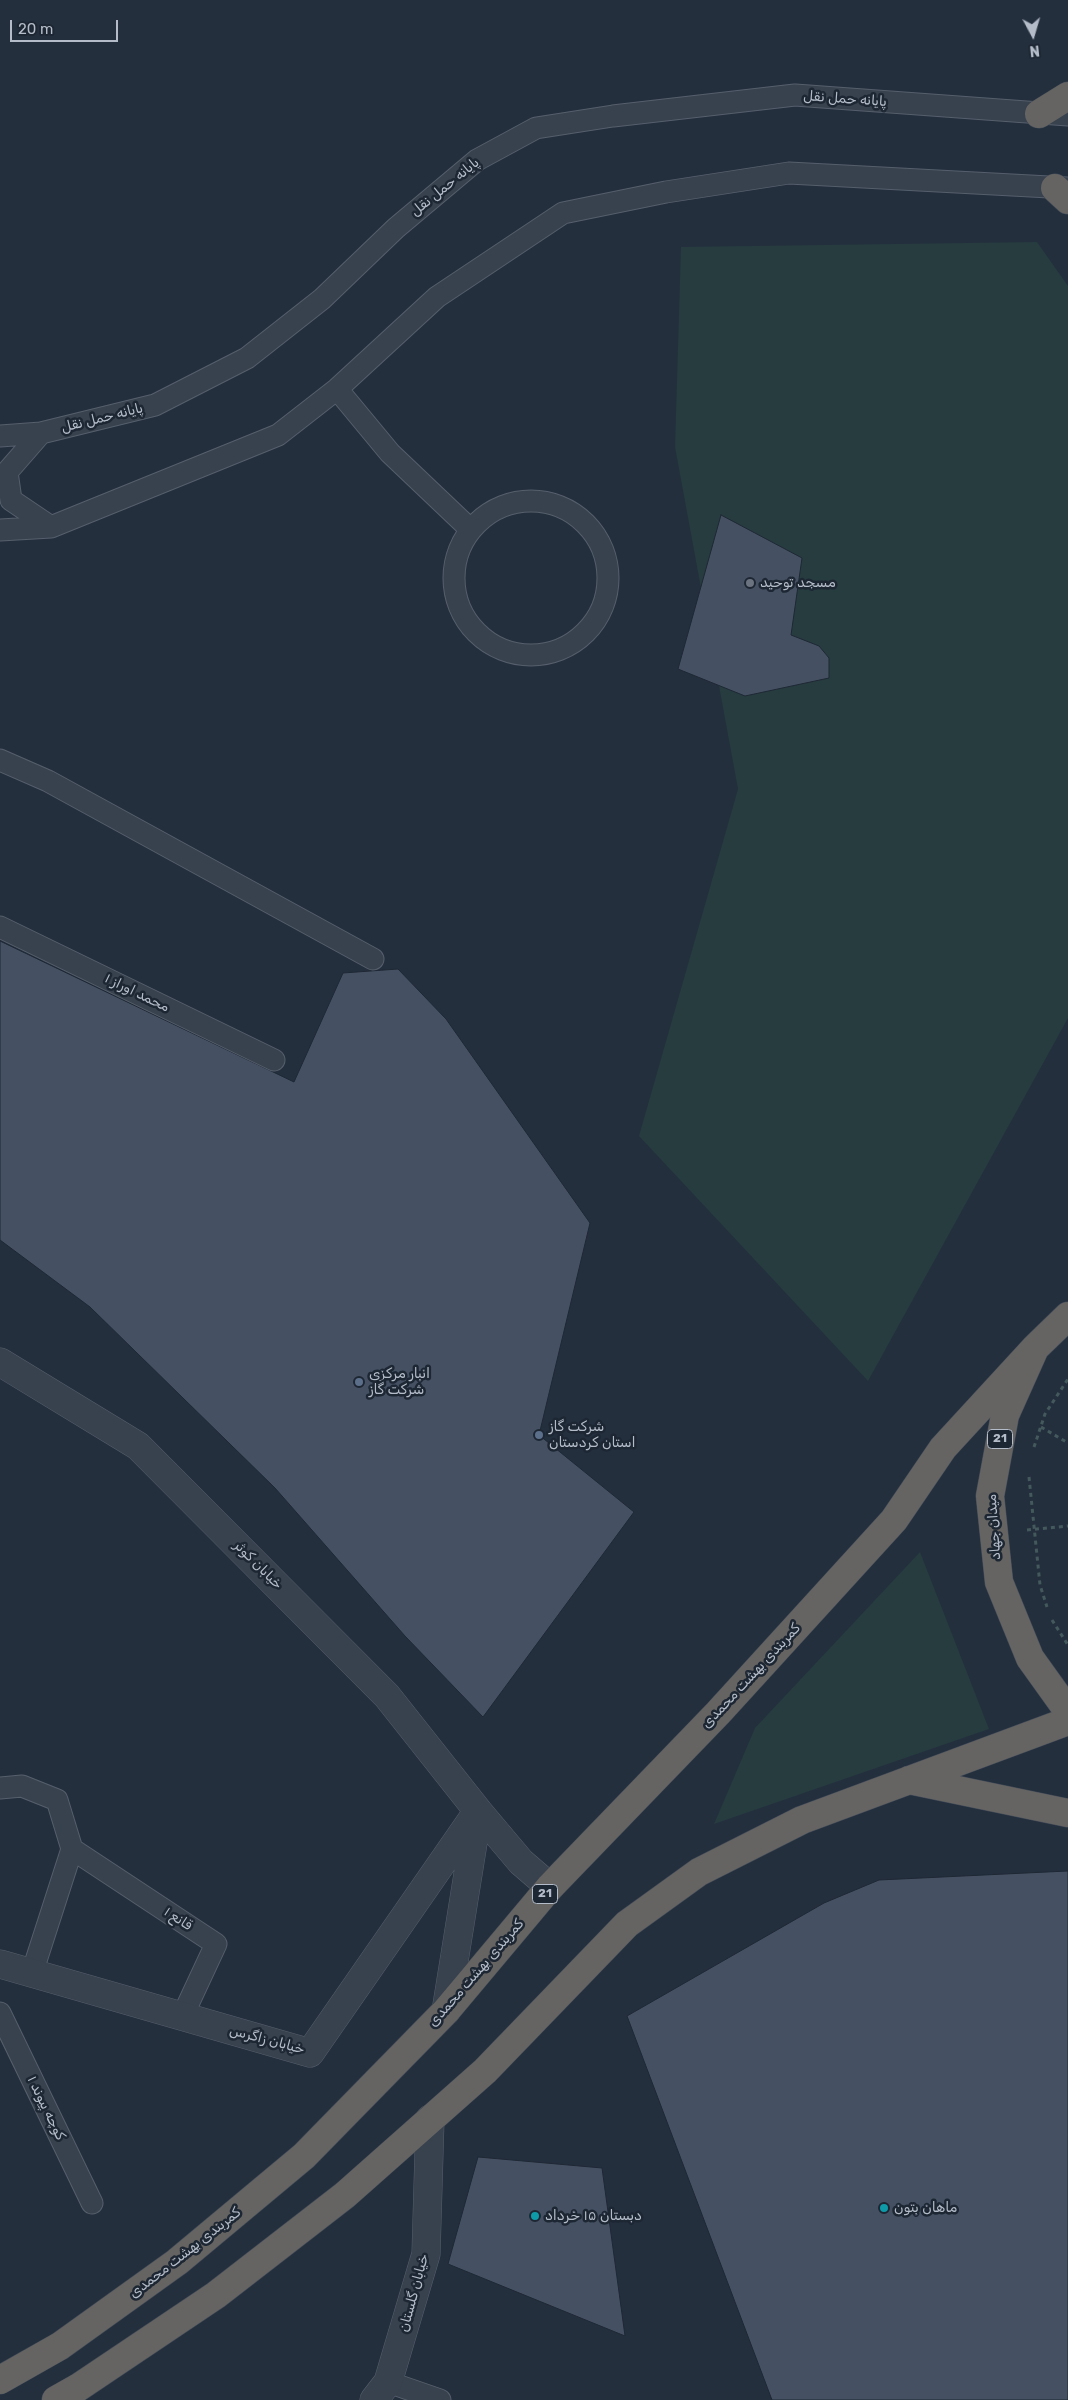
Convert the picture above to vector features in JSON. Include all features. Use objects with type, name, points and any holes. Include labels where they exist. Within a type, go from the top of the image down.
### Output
[{"type":"highway","points":[[1039,114],[1068,96]]},
{"type":"highway","name":"میدان جهاد","points":[[1068,1316],[1034,1348],[1005,1415],[990,1496],[999,1582],[1030,1658],[1068,1712]]},
{"type":"highway","name":"کمربندی بهشت محمدی","points":[[0,2380],[60,2346],[176,2262],[304,2156],[446,2011],[550,1887],[718,1713],[894,1520],[943,1448],[1034,1348]]},
{"type":"highway","points":[[56,2400],[79,2387],[216,2295],[345,2195],[485,2071],[627,1924],[699,1872],[802,1820],[1068,1721]]},
{"type":"highway","points":[[909,1780],[1068,1813]]},
{"type":"street","name":"خیابان کوثر","points":[[0,1362],[138,1446],[387,1696],[521,1862],[550,1887]]},
{"type":"street","points":[[446,2011],[478,1811]]},
{"type":"street","name":"خیابان زاگرس","points":[[0,1964],[310,2052],[478,1811]]},
{"type":"street","name":"خیابان گلستان","points":[[381,2391],[426,2254],[430,2119]]},
{"type":"lane","name":"پایانه حمل نقل","points":[[0,436],[41,433],[156,405],[247,358],[322,299],[396,228],[476,160],[536,128],[613,116],[795,95],[1039,114],[1068,114]]},
{"type":"lane","points":[[0,530],[51,527],[278,434],[337,389],[438,297],[563,213],[666,192],[789,173],[1064,192]]},
{"type":"lane","points":[[337,389],[390,453],[470,529]]},
{"type":"lane","points":[[41,433],[7,472],[12,500],[51,527]]},
{"type":"lane","points":[[522,500],[553,503],[581,518],[598,538],[608,569],[606,598],[595,621],[580,638],[559,650],[525,655],[496,647],[471,628],[456,602],[454,566],[470,529],[496,509],[522,500]]},
{"type":"lane","points":[[0,760],[48,781],[373,959]]},
{"type":"lane","name":"محمد اوراز ۱","points":[[0,927],[274,1060]]},
{"type":"lane","points":[[0,1788],[22,1786],[57,1800],[72,1849],[32,1973]]},
{"type":"lane","name":"قانع ۱","points":[[72,1849],[216,1944],[182,2017]]},
{"type":"lane","name":"کوچه پیوند ۱","points":[[0,2014],[92,2204]]},
{"type":"lane","points":[[381,2391],[440,2400]]},
{"type":"path","points":[[1033,1452],[1045,1414],[1068,1379]]},
{"type":"path","points":[[1028,1468],[1040,1585],[1047,1609]]},
{"type":"path","points":[[994,1534],[1068,1526]]},
{"type":"path","points":[[1050,1617],[1068,1645]]},
{"type":"green space","points":[[1037,242],[1068,286],[1068,1018],[868,1381],[639,1136],[738,789],[675,447],[681,247]]},
{"type":"green space","points":[[920,1552],[989,1729],[714,1824],[755,1728]]},
{"type":"building","name":"مسجد توحید","points":[[721,515],[802,558],[791,635],[819,646],[829,658],[829,678],[745,696],[678,669]]},
{"type":"building","name":"انبار مرکزی شرکت گاز","points":[[0,941],[294,1082],[343,973],[398,969],[446,1019],[590,1223],[539,1435],[634,1512],[483,1717],[405,1636],[275,1488],[90,1307],[0,1240]]},
{"type":"building","name":"ماهان بتون","points":[[1068,1871],[1068,2400],[772,2400],[627,2016],[824,1903],[879,1880]]},
{"type":"building","name":"دبستان ۱۵ خرداد","points":[[478,2157],[602,2168],[625,2336],[448,2264]]},
{"type":"place","name":"مسجد توحید","points":[[750,583]]},
{"type":"place","name":"انبار مرکزی شرکت گاز","points":[[359,1382]]},
{"type":"place","name":"شرکت گاز استان کردستان","points":[[539,1435]]},
{"type":"place","name":"ماهان بتون","points":[[884,2208]]},
{"type":"place","name":"دبستان ۱۵ خرداد","points":[[535,2216]]}]
